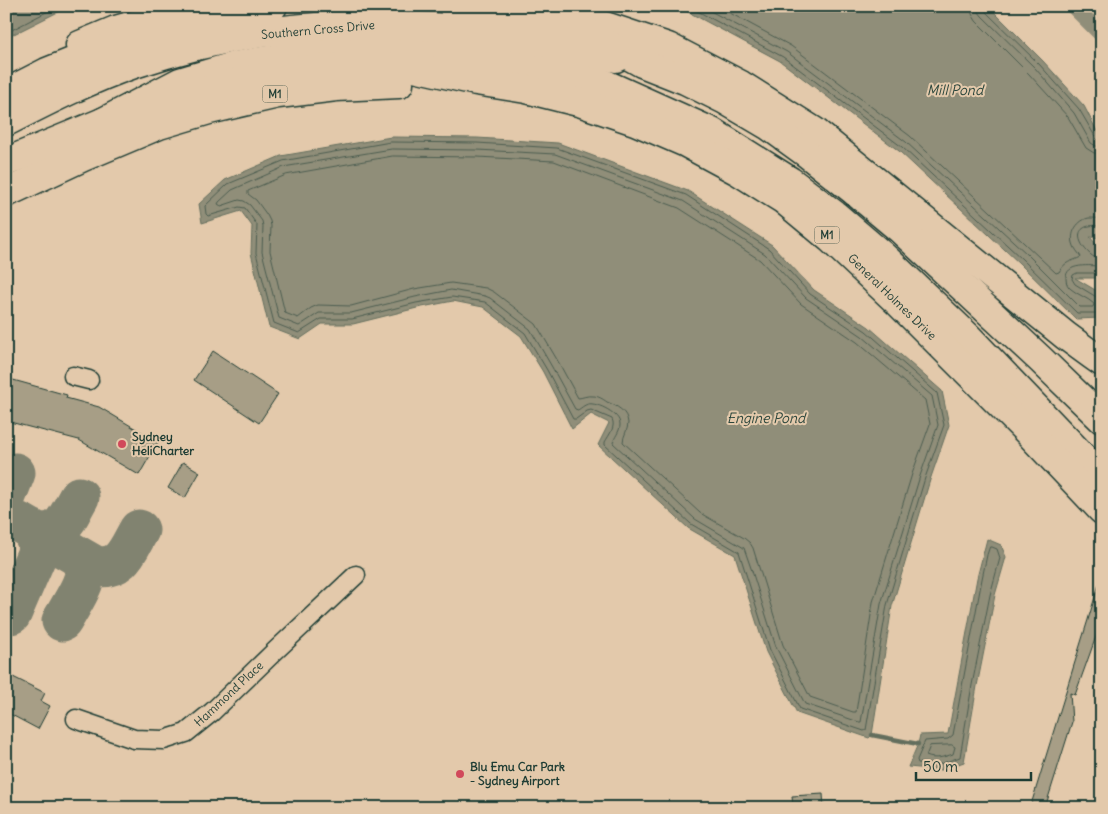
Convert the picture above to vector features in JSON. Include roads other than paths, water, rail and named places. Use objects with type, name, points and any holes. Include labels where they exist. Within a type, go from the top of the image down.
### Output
[{"type":"main road","points":[[6,80],[57,55],[116,30],[204,6]]},
{"type":"main road","points":[[6,93],[47,72],[112,46],[168,29],[273,6]]},
{"type":"main road","points":[[454,6],[537,20],[586,32],[642,62],[686,80],[725,100],[769,126],[809,155],[900,229],[1100,417]]},
{"type":"main road","points":[[530,6],[584,19],[668,47],[741,85],[814,131],[1097,359]]},
{"type":"main road","name":"Southern Cross Drive","points":[[6,122],[76,88],[134,64],[201,45],[276,31],[346,25],[392,24],[432,26],[526,38],[585,52],[642,62]]},
{"type":"main road","points":[[103,122],[180,82],[234,66],[313,52],[389,50],[456,52],[533,64],[603,83],[712,132],[790,181],[836,216],[884,256],[968,337],[1102,477]]},
{"type":"main road","points":[[6,162],[103,122],[164,102],[238,82],[296,70],[352,66],[414,67],[476,81]]},
{"type":"main road","name":"M1","points":[[6,193],[83,156],[159,125],[210,110],[278,94],[336,86],[476,81]]},
{"type":"main road","name":"General Holmes Drive","points":[[476,81],[526,89],[582,103],[635,121],[686,143],[738,171],[784,200],[831,239],[900,304],[1030,434],[1102,510]]},
{"type":"street","name":"Hammond Place","points":[[76,720],[134,739],[164,740],[186,733],[212,712],[356,576]]},
{"type":"water","points":[[6,6],[70,6],[6,38]]},
{"type":"water","name":"Mill Pond","points":[[677,6],[988,6],[1043,61],[1084,106],[1100,137],[1102,137],[1102,198],[1099,198],[1102,200],[1102,238],[1090,237],[1102,251],[1102,278],[1075,278],[1102,294],[1102,318],[1076,319],[899,151],[780,61]]},
{"type":"water","name":"Engine Pond","points":[[391,137],[477,138],[558,143],[688,191],[772,245],[814,290],[869,327],[942,391],[949,425],[930,480],[892,606],[872,735],[869,738],[797,713],[766,652],[735,555],[688,528],[598,445],[609,423],[591,414],[572,429],[543,372],[521,336],[483,307],[453,301],[353,324],[322,324],[300,339],[269,327],[251,253],[252,226],[241,211],[202,223],[199,204],[225,180],[281,156]]},
{"type":"water","points":[[987,539],[1001,545],[1006,557],[995,595],[964,762],[941,770],[908,767],[920,735],[948,734],[977,578]]},
{"type":"waterway","points":[[1073,6],[1102,35]]},
{"type":"waterway","points":[[872,735],[918,744]]},
{"type":"place","name":"Sydney HeliCharter","points":[[122,444]]},
{"type":"place","name":"Blu Emu Car Park - Sydney Airport","points":[[460,774]]}]
